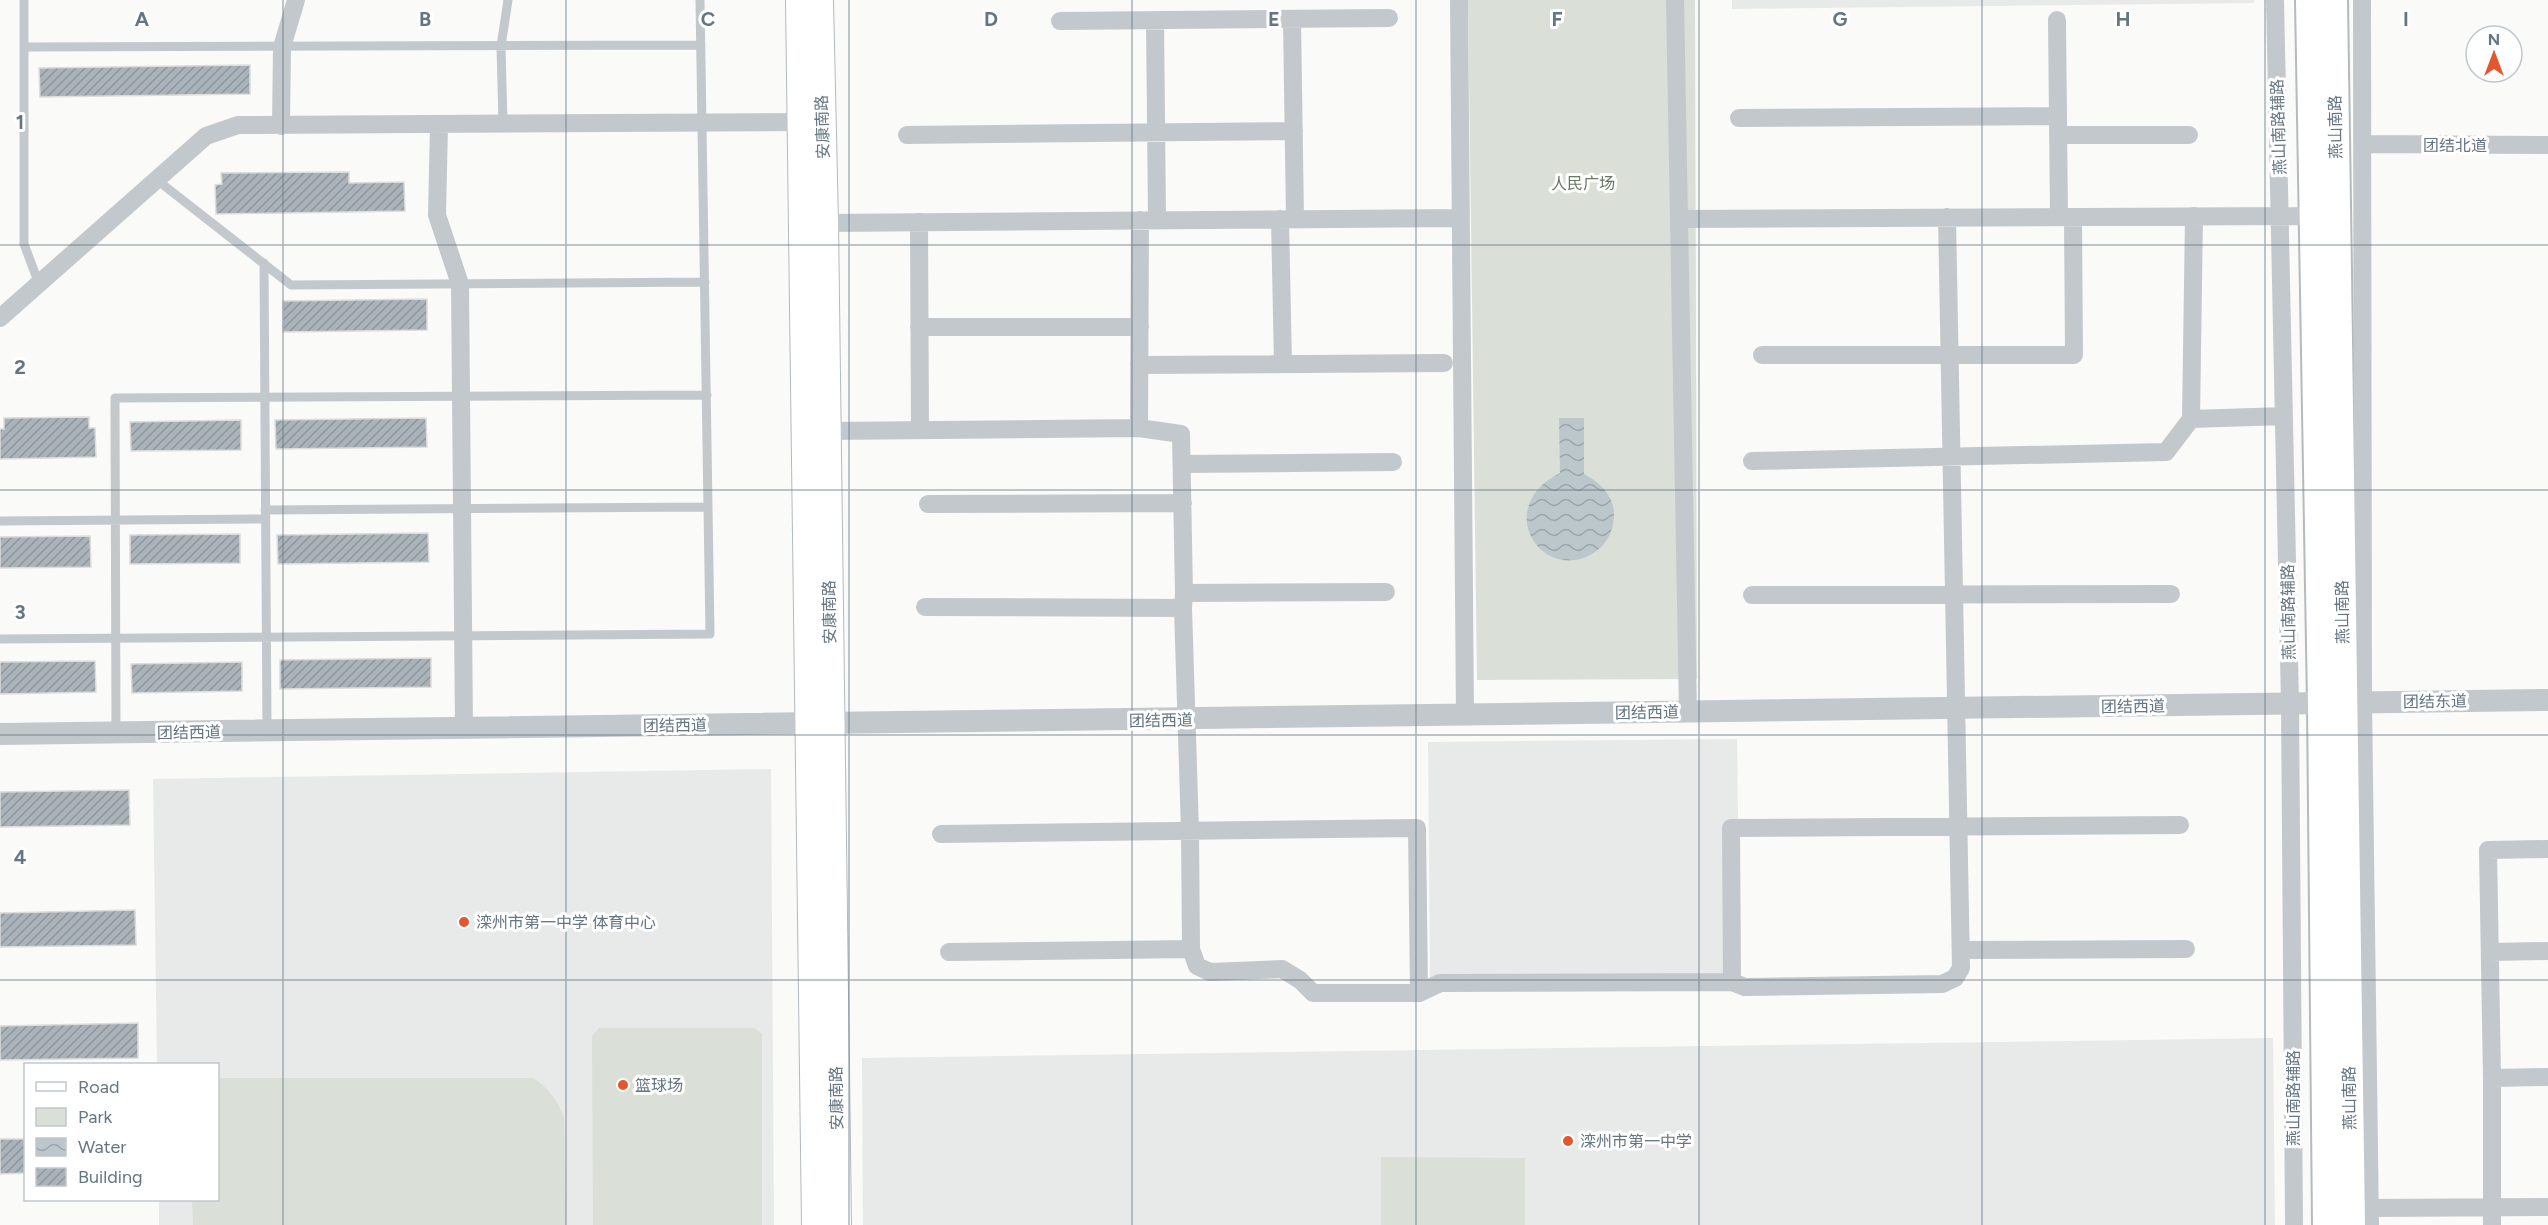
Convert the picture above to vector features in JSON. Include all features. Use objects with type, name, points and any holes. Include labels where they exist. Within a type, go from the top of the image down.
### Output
[{"type":"main road","name":"安康南路","points":[[799,0],[811,122],[825,223],[827,431],[819,723],[815,1225]]},
{"type":"main road","name":"安康南路","points":[[820,0],[811,122],[819,723],[838,1225]]},
{"type":"main road","name":"燕山南路","points":[[2310,0],[2313,216],[2343,703],[2364,1219]]},
{"type":"main road","name":"燕山南路","points":[[2327,1225],[2343,703],[2333,0]]},
{"type":"street","points":[[281,126],[282,47],[296,0]]},
{"type":"street","points":[[1459,0],[1465,715]]},
{"type":"street","points":[[1675,0],[1688,712]]},
{"type":"street","name":"燕山南路辅路","points":[[2275,0],[2290,703],[2294,1225]]},
{"type":"street","points":[[2343,703],[2362,144],[2362,0]]},
{"type":"street","points":[[1060,21],[1389,18]]},
{"type":"street","points":[[1283,364],[1287,219],[1294,131],[1293,19]]},
{"type":"street","points":[[1139,428],[1140,327],[1156,132],[1155,20]]},
{"type":"street","points":[[1762,355],[2074,355],[2066,217],[2058,135],[2057,20]]},
{"type":"street","points":[[1739,118],[2058,116]]},
{"type":"street","points":[[0,318],[206,136],[238,125],[811,122]]},
{"type":"street","points":[[439,125],[436,215],[460,284],[464,728]]},
{"type":"street","points":[[907,135],[1294,131]]},
{"type":"street","points":[[2058,135],[2189,135]]},
{"type":"street","name":"团结北道","points":[[2362,144],[2548,146]]},
{"type":"street","points":[[1752,461],[2166,452],[2191,419],[2194,216]]},
{"type":"street","points":[[1679,219],[2313,216]]},
{"type":"street","points":[[825,223],[1460,218]]},
{"type":"street","points":[[827,431],[1139,428],[1181,434],[1191,949],[1197,966],[1210,972],[1282,969],[1300,980],[1313,993],[1419,993],[1440,983],[1732,982],[1745,987],[1942,984],[1956,978],[1961,968],[1947,218]]},
{"type":"street","points":[[919,222],[920,430]]},
{"type":"street","points":[[920,327],[1140,327]]},
{"type":"street","points":[[1139,364],[1444,363]]},
{"type":"street","points":[[2191,419],[2284,416]]},
{"type":"street","points":[[1182,464],[1393,462]]},
{"type":"street","points":[[928,504],[1183,502]]},
{"type":"street","points":[[925,607],[1184,601],[1386,592]]},
{"type":"street","points":[[1752,595],[2171,594]]},
{"type":"street","name":"团结东道","points":[[2343,703],[2548,700]]},
{"type":"street","name":"团结西道","points":[[0,734],[2343,703]]},
{"type":"street","points":[[1732,982],[1731,828],[2180,825]]},
{"type":"street","points":[[941,834],[1417,828],[1419,993]]},
{"type":"street","points":[[2492,1216],[2488,850],[2548,849]]},
{"type":"street","points":[[949,952],[1191,949]]},
{"type":"street","points":[[1961,950],[2186,949]]},
{"type":"street","points":[[2490,952],[2548,951]]},
{"type":"street","points":[[2492,1078],[2548,1077]]},
{"type":"street","points":[[2364,1219],[2492,1216],[2548,1207]]},
{"type":"lane","points":[[24,0],[24,244],[39,284]]},
{"type":"lane","points":[[503,124],[501,46],[508,0]]},
{"type":"lane","points":[[0,639],[710,634],[700,0]]},
{"type":"lane","points":[[24,47],[701,45]]},
{"type":"lane","points":[[157,180],[291,285],[705,282]]},
{"type":"lane","points":[[264,263],[267,731]]},
{"type":"lane","points":[[116,733],[115,398],[707,395]]},
{"type":"lane","points":[[0,521],[115,520],[462,508],[708,507]]},
{"type":"shaded area","points":[[1732,0],[2254,0],[2254,3],[1732,9]]},
{"type":"shaded area","points":[[1737,739],[1740,975],[1430,979],[1428,742]]},
{"type":"shaded area","name":"滦州市第一中学 体育中心","points":[[771,769],[774,1225],[159,1225],[159,1201],[219,1201],[219,1063],[157,1063],[153,779]]},
{"type":"shaded area","name":"滦州市第一中学","points":[[2273,1038],[2275,1225],[863,1225],[862,1058]]},
{"type":"green space","name":"人民广场","points":[[1468,0],[1695,0],[1697,679],[1477,680]]},
{"type":"green space","points":[[599,1028],[754,1028],[762,1034],[762,1225],[593,1225],[592,1036]]},
{"type":"green space","points":[[219,1078],[533,1078],[552,1094],[564,1117],[566,1225],[193,1225],[192,1201],[219,1201]]},
{"type":"green space","points":[[1381,1157],[1525,1158],[1525,1225],[1381,1225]]},
{"type":"water","points":[[1559,418],[1584,418],[1584,474],[1606,491],[1614,510],[1612,528],[1605,543],[1592,554],[1573,560],[1556,558],[1542,550],[1531,537],[1527,521],[1529,504],[1540,487],[1560,473]]},
{"type":"building","points":[[250,65],[250,94],[40,97],[39,68]]},
{"type":"building","points":[[349,172],[349,183],[404,182],[405,211],[216,214],[215,185],[222,184],[221,173]]},
{"type":"building","points":[[427,299],[427,330],[283,332],[283,301]]},
{"type":"building","points":[[89,417],[89,428],[95,428],[96,457],[0,459],[0,429],[4,429],[4,418]]},
{"type":"building","points":[[426,418],[427,447],[276,449],[275,420]]},
{"type":"building","points":[[241,420],[241,450],[131,451],[130,422]]},
{"type":"building","points":[[428,533],[429,562],[278,564],[277,535]]},
{"type":"building","points":[[240,534],[240,563],[130,564],[130,535]]},
{"type":"building","points":[[90,536],[91,567],[0,568],[0,537]]},
{"type":"building","points":[[431,658],[431,687],[280,689],[280,660]]},
{"type":"building","points":[[95,661],[96,692],[0,694],[0,662]]},
{"type":"building","points":[[242,662],[242,691],[132,693],[131,664]]},
{"type":"building","points":[[129,790],[130,825],[0,827],[0,792]]},
{"type":"building","points":[[135,910],[136,945],[0,947],[0,913]]},
{"type":"building","points":[[138,1023],[138,1058],[0,1060],[0,1026]]},
{"type":"building","points":[[0,1139],[24,1139],[24,1173],[0,1174]]},
{"type":"place","name":"滦州市第一中学 体育中心","points":[[464,922]]},
{"type":"place","name":"篮球场","points":[[623,1085]]},
{"type":"place","name":"滦州市第一中学","points":[[1568,1141]]}]
